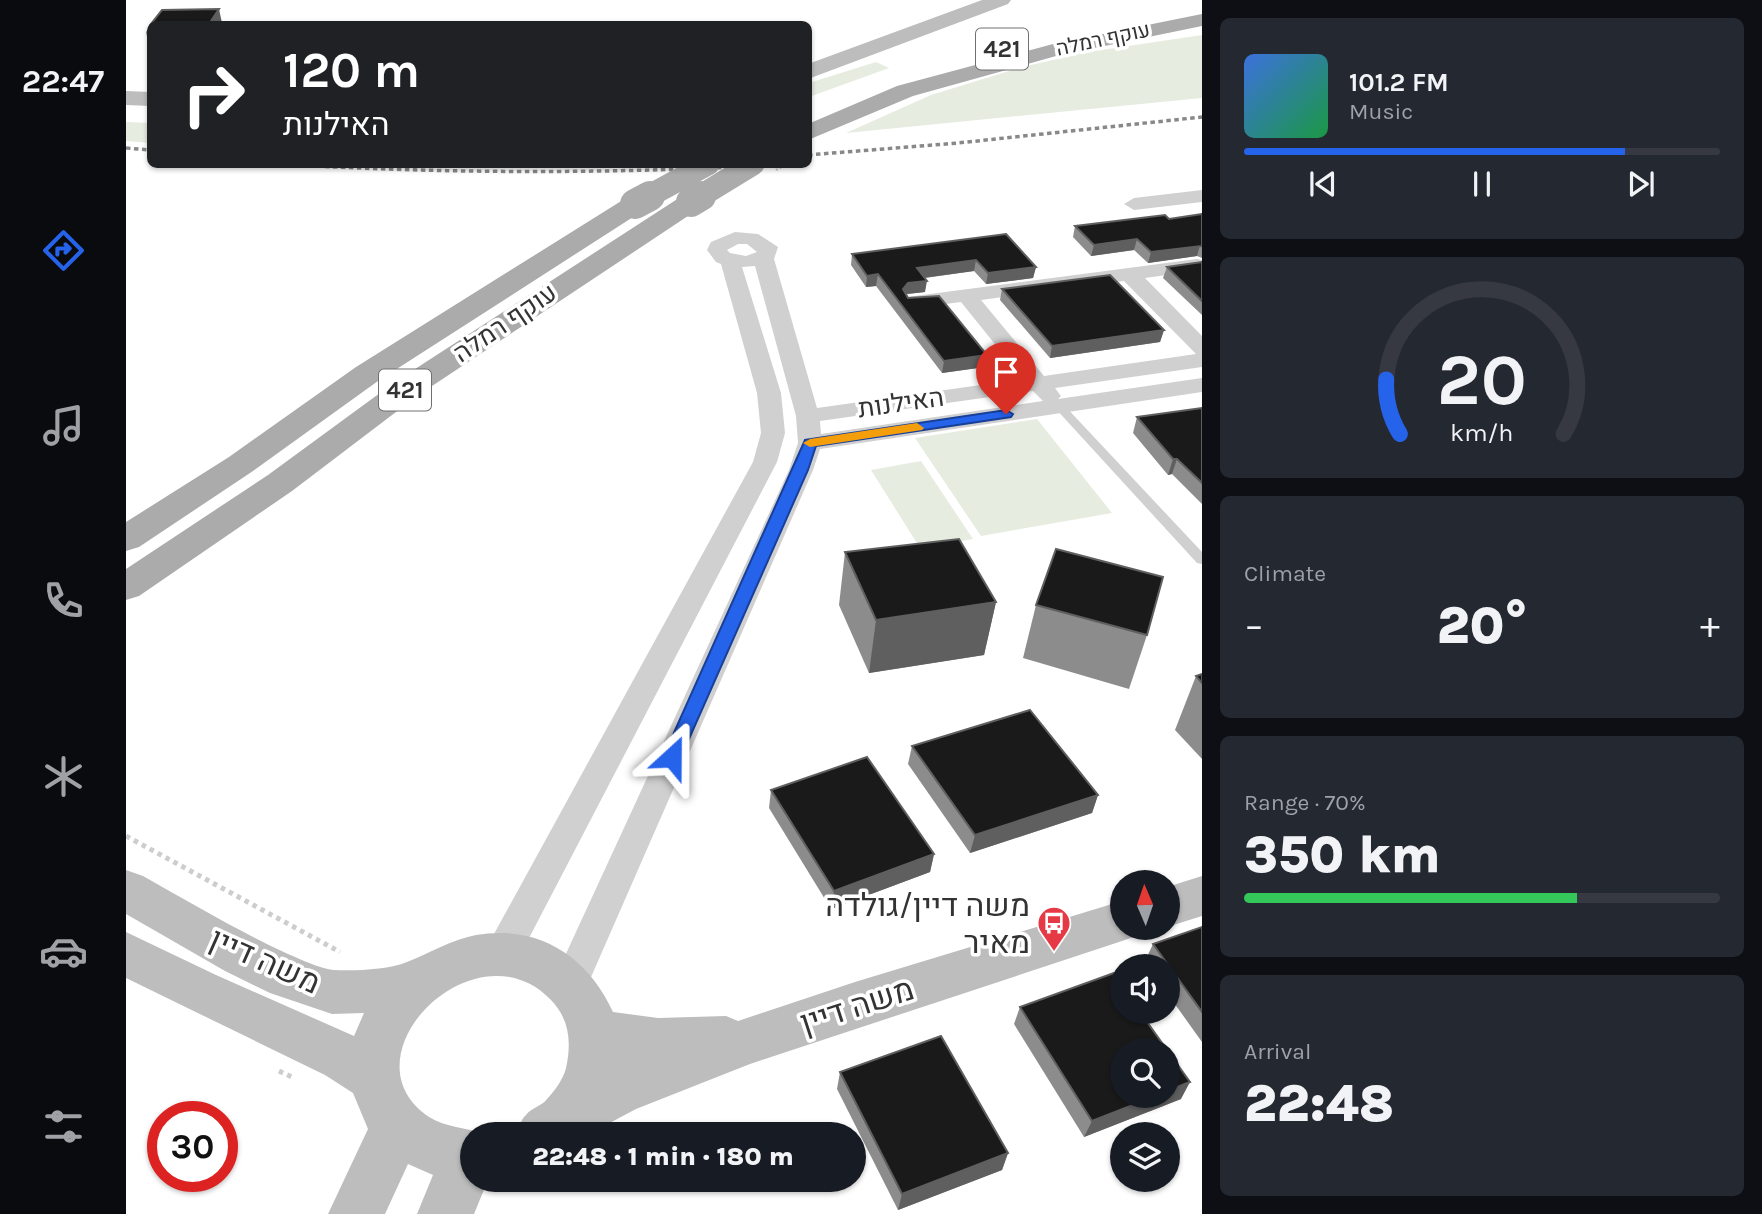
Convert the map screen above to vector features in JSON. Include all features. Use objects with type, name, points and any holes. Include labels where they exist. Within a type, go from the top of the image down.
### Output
[{"type":"main road","points":[[812,59],[972,0]]},
{"type":"main road","points":[[812,71],[1001,0]]},
{"type":"main road","name":"עוקף רמלה","points":[[815,123],[883,81],[1027,43],[1193,5]]},
{"type":"main road","name":"עוקף רמלה","points":[[815,123],[905,91],[1019,58],[1119,35],[1202,20]]},
{"type":"main road","points":[[126,98],[147,99]]},
{"type":"main road","points":[[126,108],[147,110]]},
{"type":"main road","name":"עוקף רמלה","points":[[126,539],[241,464],[367,374],[635,204],[701,168]]},
{"type":"main road","name":"עוקף רמלה","points":[[126,587],[280,483],[406,389],[746,168]]},
{"type":"main road","name":"משה דיין","points":[[126,890],[242,956],[288,977],[332,992],[415,984]]},
{"type":"main road","points":[[1180,903],[1202,896]]},
{"type":"main road","name":"משה דיין","points":[[560,1122],[625,1088],[752,1039],[1110,925]]},
{"type":"main road","name":"משה דיין","points":[[126,953],[219,1003],[326,1048],[375,1077]]},
{"type":"main road","points":[[460,1154],[443,1152],[418,1142],[398,1126],[383,1103],[375,1077],[375,1050],[393,1007],[415,984],[441,967],[471,956],[502,954],[551,968],[570,984],[585,1004],[594,1028],[595,1057],[587,1086],[558,1122]]},
{"type":"main road","name":"משה דיין","points":[[594,1028],[615,1037],[643,1040],[752,1039]]},
{"type":"main road","points":[[356,1214],[398,1126]]},
{"type":"main road","points":[[445,1214],[460,1181]]},
{"type":"street","points":[[1134,204],[1202,196]]},
{"type":"street","points":[[502,954],[765,462],[773,433],[768,393],[734,268],[730,260],[719,254],[718,246],[727,239],[743,237],[758,240],[768,247],[769,251],[763,258],[809,430],[801,470],[570,984]]},
{"type":"street","points":[[915,302],[1197,265]]},
{"type":"street","points":[[1129,274],[1202,349]]},
{"type":"street","points":[[966,295],[1059,406]]},
{"type":"street","name":"האילנות","points":[[809,430],[1038,384],[1202,360]]},
{"type":"street","name":"האילנות","points":[[809,430],[1059,406],[1202,385]]},
{"type":"lane","points":[[1059,406],[1202,560]]},
{"type":"path","points":[[126,836],[340,952]]},
{"type":"shaded area","points":[[1202,35],[1202,98],[846,133],[931,95],[1022,67],[1088,52]]},
{"type":"shaded area","points":[[876,62],[889,68],[812,96],[812,82]]},
{"type":"shaded area","points":[[126,122],[147,123],[147,143],[126,141]]},
{"type":"shaded area","points":[[1037,419],[1112,513],[981,536],[915,438]]},
{"type":"shaded area","points":[[921,461],[973,539],[920,548],[871,470]]},
{"type":"building","points":[[219,9],[211,21],[153,21],[162,10]]},
{"type":"building","points":[[1202,214],[1202,246],[1151,252],[1137,239],[1094,245],[1075,226],[1165,215],[1169,219]]},
{"type":"building","points":[[1006,234],[1036,267],[988,273],[976,260],[917,268],[927,281],[908,283],[903,289],[908,298],[939,296],[987,355],[944,361],[878,274],[867,276],[852,254]]},
{"type":"building","points":[[1202,262],[1202,301],[1167,267]]},
{"type":"building","points":[[1110,275],[1164,330],[1052,346],[1002,289]]},
{"type":"building","points":[[1202,408],[1202,483],[1177,459],[1173,459],[1137,417]]},
{"type":"building","points":[[959,539],[996,602],[876,620],[845,552]]},
{"type":"building","points":[[1056,549],[1163,577],[1147,635],[1036,605]]},
{"type":"building","points":[[1030,710],[1098,795],[975,835],[912,746]]},
{"type":"building","points":[[867,757],[934,854],[834,891],[771,790]]},
{"type":"building","points":[[1202,927],[1202,1012],[1180,981],[1180,954],[1160,954],[1153,944],[1165,940],[1180,940],[1180,935]]},
{"type":"building","points":[[1110,974],[1110,1024],[1149,1024],[1158,1038],[1110,1038],[1110,1108],[1125,1108],[1092,1121],[1020,1007]]},
{"type":"building","points":[[941,1036],[1008,1153],[902,1194],[840,1072]]},
{"type":"building","points":[[1180,1068],[1190,1082],[1180,1086]]},
{"type":"railway","points":[[812,155],[958,143],[1202,117]]},
{"type":"railway","points":[[126,148],[147,150]]},
{"type":"railway","points":[[363,168],[535,171],[707,168]]},
{"type":"slow traffic","points":[[810,443],[917,428]]},
{"type":"place","name":"משה דיין/גולדה מאיר","points":[[1054,953]]},
{"type":"route","points":[[672,757],[801,470],[810,443],[1006,414]]}]
